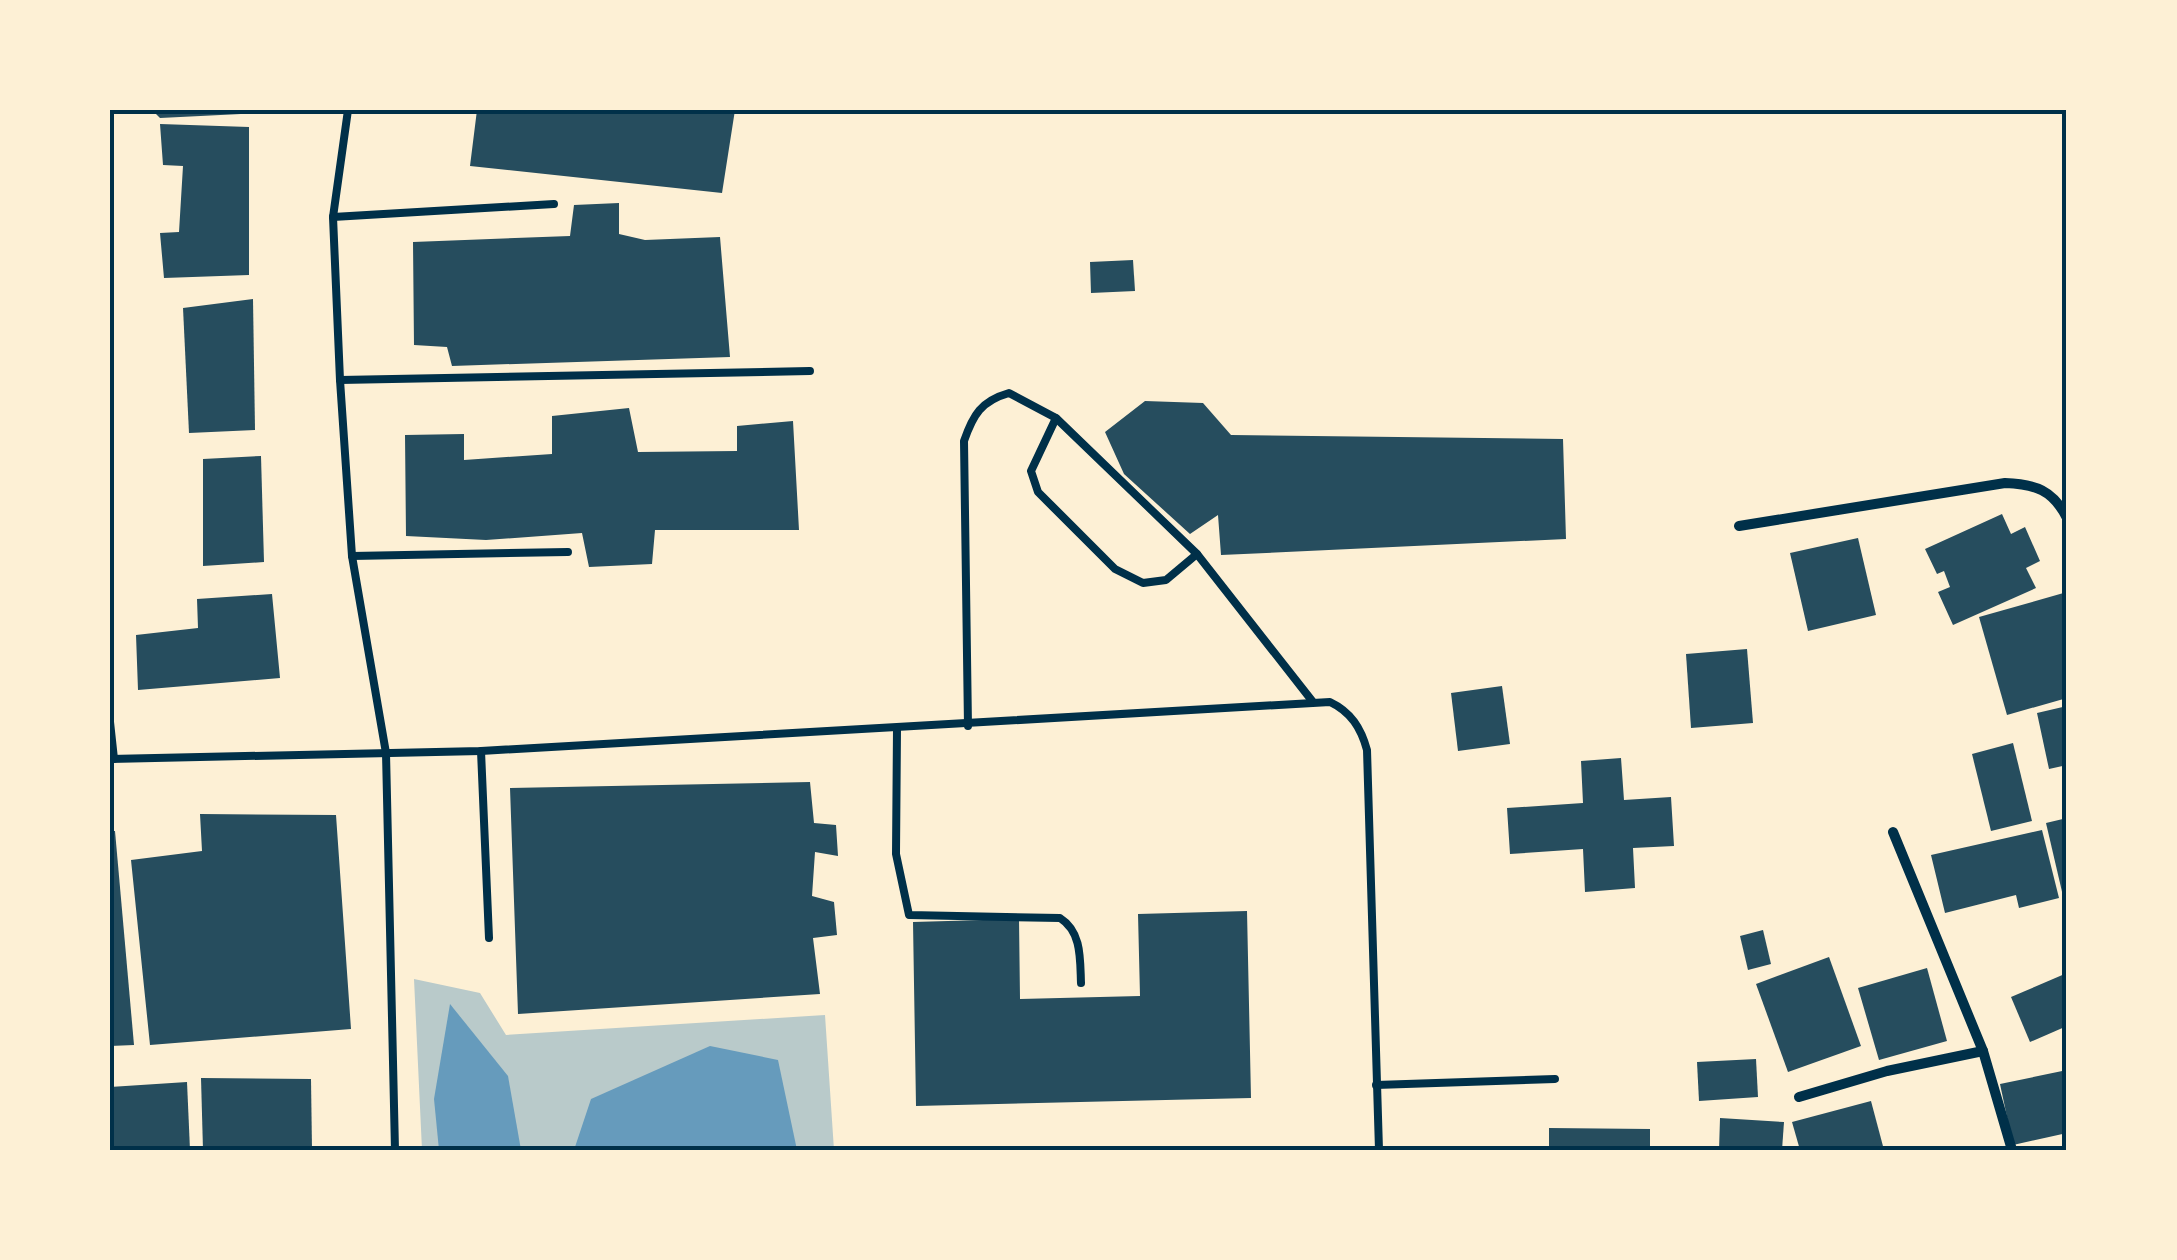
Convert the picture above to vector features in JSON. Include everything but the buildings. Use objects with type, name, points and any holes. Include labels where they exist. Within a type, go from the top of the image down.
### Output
[{"type":"street","points":[[1739,526],[2005,482],[2034,484],[2058,500],[2067,518]]},
{"type":"street","points":[[1892,832],[1983,1051],[2012,1150]]},
{"type":"street","points":[[1799,1098],[1887,1072],[1983,1051]]},
{"type":"lane","points":[[348,110],[333,217],[340,380],[352,556],[386,753],[395,1150]]},
{"type":"lane","points":[[333,217],[554,204]]},
{"type":"lane","points":[[340,380],[810,370]]},
{"type":"lane","points":[[968,726],[964,441],[972,417],[988,399],[1009,393],[1056,418],[1198,554],[1313,702]]},
{"type":"lane","points":[[1056,418],[1031,471],[1038,492],[1115,569],[1143,584],[1166,580],[1198,554]]},
{"type":"lane","points":[[352,556],[568,552]]},
{"type":"lane","points":[[110,722],[112,759],[482,751],[968,726],[1313,702],[1344,708],[1362,730],[1367,750],[1379,1150]]},
{"type":"lane","points":[[897,730],[896,854],[909,916],[1060,918],[1072,926],[1076,936],[1081,983]]},
{"type":"lane","points":[[482,751],[489,938]]},
{"type":"lane","points":[[1376,1085],[1555,1079]]},
{"type":"shaded area","points":[[414,979],[480,993],[506,1035],[825,1015],[834,1150],[422,1150]]},
{"type":"water","points":[[450,1004],[508,1076],[521,1150],[439,1150],[434,1099]]},
{"type":"water","points":[[710,1046],[778,1060],[797,1150],[574,1150],[591,1099]]}]
